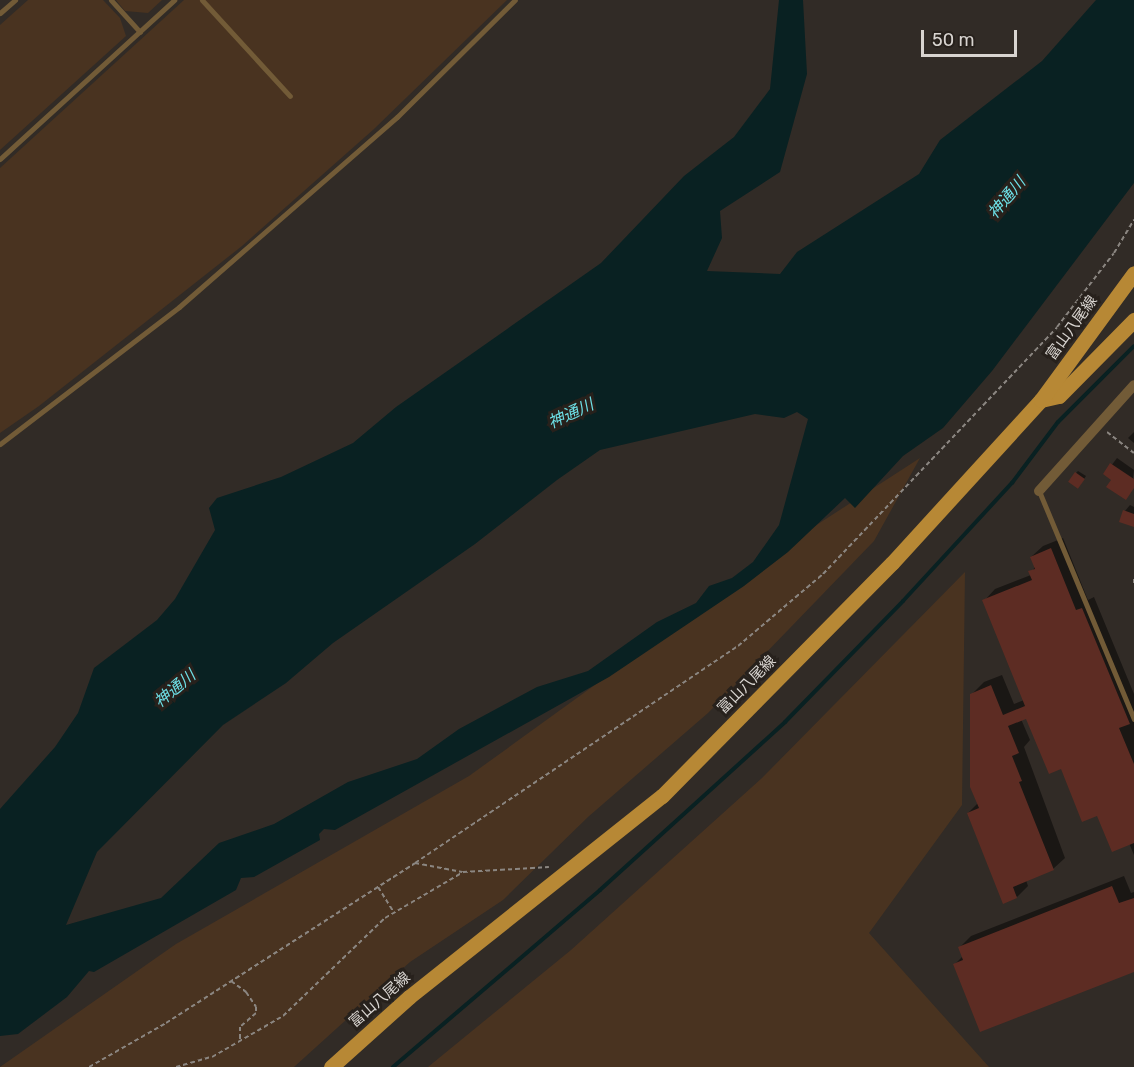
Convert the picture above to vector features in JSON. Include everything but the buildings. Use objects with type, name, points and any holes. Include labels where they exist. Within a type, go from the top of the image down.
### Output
[{"type":"main road","name":"富山八尾線","points":[[331,1067],[408,997],[564,876],[662,796],[892,563],[1041,400],[1134,273]]},
{"type":"main road","points":[[1041,400],[1059,396],[1134,320]]},
{"type":"street","points":[[1039,491],[1100,426],[1134,385]]},
{"type":"lane","points":[[0,13],[15,0]]},
{"type":"lane","points":[[111,0],[140,32]]},
{"type":"lane","points":[[0,159],[174,0]]},
{"type":"lane","points":[[202,0],[290,96]]},
{"type":"lane","points":[[0,444],[179,307],[397,117],[515,0]]},
{"type":"lane","points":[[1039,491],[1134,719]]},
{"type":"path","points":[[89,1067],[231,981],[415,863],[738,646],[823,574],[1057,327],[1114,253],[1134,220]]},
{"type":"path","points":[[1100,426],[1134,453]]},
{"type":"path","points":[[1134,579],[1134,585]]},
{"type":"path","points":[[415,863],[463,872],[550,867],[564,876]]},
{"type":"path","points":[[176,1067],[212,1057],[283,1016],[394,913],[463,872]]},
{"type":"path","points":[[378,887],[394,913]]},
{"type":"path","points":[[231,981],[246,992],[256,1007],[256,1013],[240,1026],[240,1041]]},
{"type":"shaded area","points":[[28,0],[103,0],[120,18],[126,36],[0,150],[0,25]]},
{"type":"shaded area","points":[[116,0],[162,0],[148,13],[125,11]]},
{"type":"shaded area","points":[[184,0],[507,0],[374,129],[242,246],[39,406],[0,433],[0,168]]},
{"type":"shaded area","points":[[920,458],[874,541],[708,713],[588,817],[503,900],[410,962],[294,1067],[0,1067],[176,944],[469,776],[815,526]]},
{"type":"shaded area","points":[[965,572],[962,805],[869,933],[989,1067],[428,1067],[571,950],[762,778]]},
{"type":"water","name":"神通川","points":[[779,0],[803,0],[807,74],[780,172],[720,211],[722,238],[707,271],[780,274],[797,252],[919,174],[940,140],[1042,61],[1096,0],[1134,0],[1134,183],[992,371],[943,428],[903,456],[855,508],[845,498],[788,552],[744,586],[609,677],[335,830],[324,829],[319,834],[320,840],[254,877],[241,878],[236,890],[94,972],[89,971],[67,997],[18,1034],[0,1036],[0,809],[55,747],[78,713],[94,668],[157,620],[175,599],[215,530],[209,508],[217,498],[281,477],[353,443],[396,407],[601,263],[684,176],[734,137],[770,89]],"holes":[[[797,412],[808,419],[779,525],[753,562],[732,578],[709,586],[696,603],[657,622],[588,671],[537,687],[459,729],[417,759],[348,782],[274,824],[219,843],[161,898],[66,925],[97,852],[223,725],[286,683],[333,643],[475,544],[557,480],[600,450],[755,414],[784,418]]]},
{"type":"waterway","points":[[393,1067],[600,890],[785,722],[903,601],[1012,483],[1058,422],[1134,346]]}]
